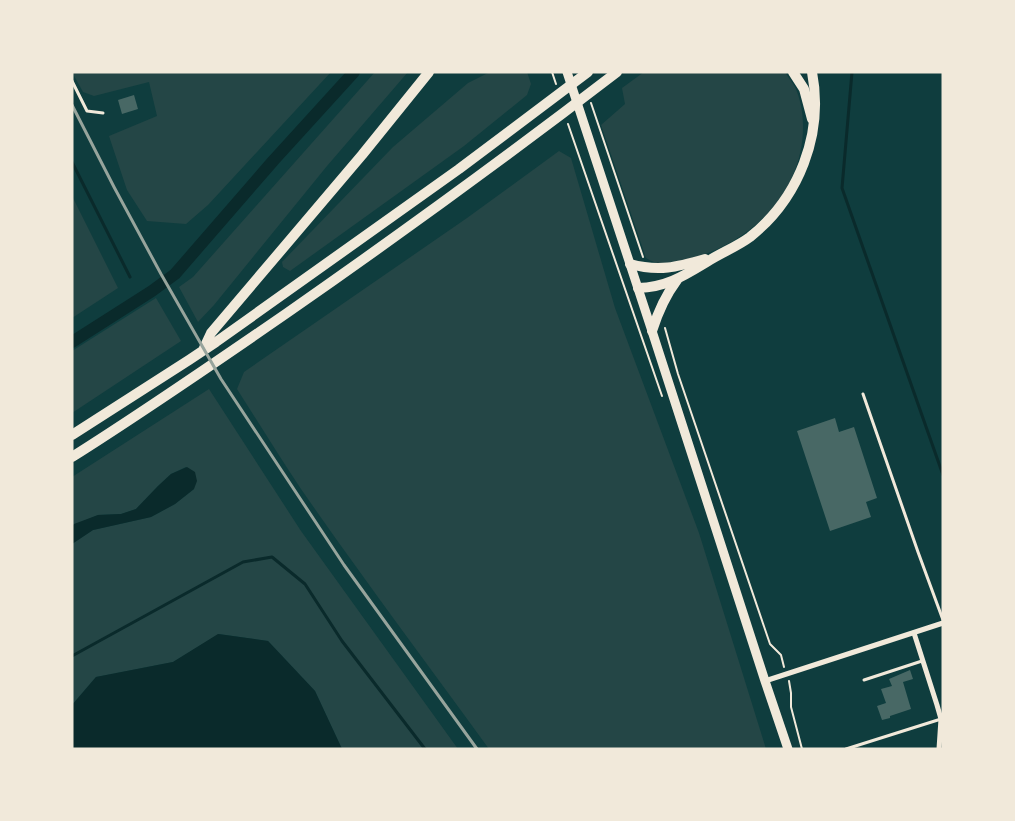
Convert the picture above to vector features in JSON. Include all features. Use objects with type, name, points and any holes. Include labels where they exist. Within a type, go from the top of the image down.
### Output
[{"type":"highway","points":[[72,435],[203,350],[429,72]]},
{"type":"highway","points":[[213,337],[459,169],[588,72]]},
{"type":"highway","points":[[793,72],[804,89],[814,126]]},
{"type":"highway","points":[[638,288],[663,285],[677,280],[731,249],[766,223],[788,195],[805,162],[814,126],[816,103],[813,72]]},
{"type":"highway","points":[[72,457],[224,357],[396,237],[615,74]]},
{"type":"highway","points":[[630,264],[647,269],[660,269],[717,256]]},
{"type":"highway","points":[[652,331],[659,309],[677,280]]},
{"type":"main road","points":[[567,72],[788,749]]},
{"type":"street","points":[[765,681],[943,622]]},
{"type":"street","points":[[914,633],[940,719],[939,749]]},
{"type":"lane","points":[[72,81],[87,111],[103,113]]},
{"type":"lane","points":[[863,393],[943,622]]},
{"type":"lane","points":[[864,680],[923,661]]},
{"type":"lane","points":[[846,749],[940,719]]},
{"type":"path","points":[[590,101],[647,269]]},
{"type":"path","points":[[571,135],[663,401]]},
{"type":"path","points":[[665,329],[685,395],[770,644],[781,655],[802,749]]},
{"type":"shaded area","points":[[72,72],[331,72],[208,205],[186,224],[147,221],[127,190],[109,136],[157,116],[149,82],[94,96],[83,92]]},
{"type":"shaded area","points":[[375,72],[408,72],[198,322],[179,287],[193,277]]},
{"type":"shaded area","points":[[490,72],[527,72],[531,84],[527,95],[464,146],[290,271],[283,267],[282,262],[393,147],[468,83]]},
{"type":"shaded area","points":[[644,72],[785,72],[795,87],[802,112],[801,151],[782,195],[768,213],[730,243],[708,253],[669,263],[655,263],[646,258],[601,125],[625,104],[622,88]]},
{"type":"shaded area","points":[[559,151],[571,158],[615,308],[699,533],[766,749],[489,749],[324,522],[237,389],[244,372],[467,218]]},
{"type":"shaded area","points":[[72,196],[118,288],[72,318]]},
{"type":"shaded area","points":[[156,298],[181,341],[72,413],[72,351]]},
{"type":"shaded area","points":[[209,389],[301,531],[458,749],[342,749],[315,691],[268,641],[219,634],[173,662],[96,677],[72,705],[72,544],[93,530],[151,517],[175,504],[194,489],[186,467],[171,474],[136,509],[121,514],[98,515],[72,526],[72,477]]},
{"type":"shaded area","points":[[187,467],[195,472],[197,481],[194,489],[175,504],[151,517],[93,530],[72,544],[74,524],[98,515],[121,514],[136,509],[171,474]]},
{"type":"shaded area","points":[[218,634],[268,641],[315,691],[342,749],[72,749],[72,705],[96,677],[173,662]]},
{"type":"building","points":[[134,95],[138,109],[122,114],[118,100]]},
{"type":"building","points":[[835,418],[839,432],[854,427],[877,498],[866,502],[871,517],[830,531],[797,431]]},
{"type":"building","points":[[910,670],[913,679],[903,682],[911,709],[882,720],[877,706],[886,703],[881,689],[892,686],[889,679]]},
{"type":"waterway","points":[[72,342],[175,274],[354,72]]},
{"type":"waterway","points":[[852,72],[842,188],[943,475]]},
{"type":"waterway","points":[[72,162],[130,277]]},
{"type":"waterway","points":[[72,656],[243,562],[272,557],[305,584],[342,641],[425,749]]},
{"type":"railway","points":[[72,105],[161,274],[221,379],[344,565],[477,749]]}]
